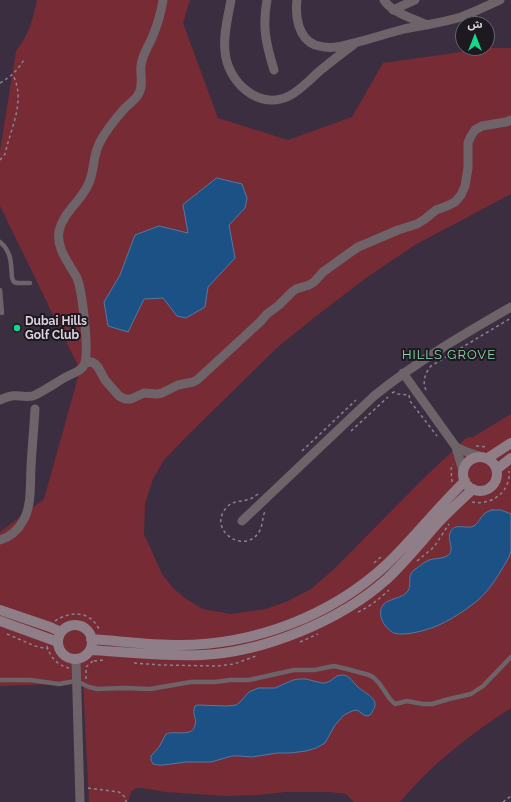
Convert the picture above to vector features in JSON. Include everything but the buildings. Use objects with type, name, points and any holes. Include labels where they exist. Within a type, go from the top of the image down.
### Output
[{"type":"street","points":[[0,400],[12,395],[28,397],[33,396],[78,371],[85,363],[86,343],[81,292],[77,278],[63,254],[59,242],[59,231],[67,214],[82,196],[89,183],[93,171],[95,154],[102,138],[121,113],[138,95],[142,85],[142,59],[155,31],[163,0]]},
{"type":"street","points":[[231,0],[224,45],[226,61],[232,75],[242,87],[258,98],[275,100],[292,95],[356,43]]},
{"type":"street","points":[[267,0],[265,30],[268,50],[274,70]]},
{"type":"street","points":[[297,0],[296,12],[302,33],[311,43],[329,48],[356,43],[395,32],[460,17],[500,0]]},
{"type":"street","points":[[384,0],[393,10],[427,25]]},
{"type":"street","points":[[393,10],[415,0]]},
{"type":"street","points":[[85,363],[92,362],[98,366],[105,380],[119,396],[125,399],[131,399],[144,393],[162,393],[178,385],[197,380],[296,289],[314,282],[329,267],[358,247],[398,230],[417,224],[426,219],[436,210],[455,202],[461,195],[465,186],[468,168],[468,143],[470,136],[475,130],[482,126],[511,120]]},
{"type":"street","points":[[242,521],[374,396],[404,373],[461,336],[511,307]]},
{"type":"street","points":[[404,373],[456,447],[464,476],[469,487],[481,491],[492,487],[497,480],[498,473],[494,463],[484,457],[456,447]]},
{"type":"street","points":[[0,540],[11,535],[18,529],[27,514],[30,492],[35,409]]},
{"type":"street","points":[[99,635],[91,643],[90,650],[84,656],[76,659],[68,658],[60,650],[58,638],[61,632],[72,626],[81,626],[87,631],[99,635],[171,645],[207,644],[264,633],[305,618],[344,597],[372,577],[397,553],[464,476],[466,465],[470,460],[484,457],[511,443]]},
{"type":"street","points":[[497,469],[509,460]]},
{"type":"street","points":[[90,650],[161,656],[218,654],[247,648],[300,632],[344,610],[366,596],[386,580],[448,513],[473,489]]},
{"type":"street","points":[[0,610],[61,632]]},
{"type":"street","points":[[0,621],[58,642]]},
{"type":"street","points":[[76,659],[80,802]]},
{"type":"lane","points":[[0,242],[9,254],[12,278],[14,282],[30,283]]},
{"type":"lane","points":[[0,290],[2,313]]},
{"type":"lane","points":[[0,680],[30,680],[59,684],[76,682],[97,689],[150,689],[191,682],[249,680],[294,670],[314,670],[334,666],[373,677],[380,683],[395,704],[407,701],[432,704],[471,694],[478,690],[511,657]]},
{"type":"path","points":[[0,83],[13,75],[25,58]]},
{"type":"path","points":[[1,159],[5,154],[18,106],[19,93],[16,80],[13,75]]},
{"type":"path","points":[[429,394],[424,384],[427,371],[431,366],[511,318]]},
{"type":"path","points":[[351,430],[394,392],[409,395],[410,400],[438,437]]},
{"type":"path","points":[[303,451],[360,398]]},
{"type":"path","points":[[463,498],[472,502],[482,503],[491,501],[500,496],[508,480],[509,460]]},
{"type":"path","points":[[257,494],[248,500],[230,504],[225,509],[221,520],[227,536],[237,541],[250,540],[255,537],[261,529],[264,512],[267,508]]},
{"type":"path","points":[[370,566],[382,556]]},
{"type":"path","points":[[50,627],[55,620],[66,614],[80,614],[92,620],[99,635]]},
{"type":"path","points":[[5,632],[35,646],[48,649]]},
{"type":"path","points":[[88,788],[119,792],[125,797],[126,802]]},
{"type":"path","points":[[503,802],[511,796]]},
{"type":"shaded area","points":[[37,0],[190,0],[183,23],[218,118],[288,140],[352,117],[383,63],[455,53],[455,56],[495,56],[495,48],[511,48],[511,194],[415,245],[366,278],[280,345],[164,460],[153,479],[145,504],[144,534],[162,574],[173,588],[186,599],[203,609],[231,614],[266,609],[288,601],[311,589],[334,569],[466,438],[473,437],[511,414],[511,708],[466,739],[425,775],[400,802],[353,802],[346,794],[329,792],[285,792],[259,795],[225,796],[166,792],[136,788],[131,792],[128,802],[89,802],[83,683],[0,686],[0,532],[44,499],[80,370],[0,206],[0,151],[16,51],[30,27]]},
{"type":"water","points":[[217,178],[242,184],[247,198],[245,208],[229,225],[235,258],[208,287],[205,307],[186,318],[177,316],[163,298],[144,299],[128,332],[108,326],[104,302],[120,275],[135,235],[159,226],[188,233],[183,205]]},
{"type":"water","points":[[492,510],[501,510],[511,514],[511,551],[501,571],[486,592],[465,610],[437,626],[418,632],[404,634],[394,633],[389,629],[384,624],[381,617],[383,605],[388,601],[402,596],[409,590],[410,575],[414,570],[429,560],[443,558],[450,554],[451,549],[449,536],[451,530],[456,527],[471,527],[477,524],[485,513]]},
{"type":"water","points":[[343,675],[350,678],[358,687],[373,698],[375,701],[374,710],[368,716],[357,710],[344,715],[335,725],[325,743],[316,748],[306,751],[277,753],[252,757],[232,756],[211,762],[186,762],[159,765],[153,764],[151,760],[151,756],[159,747],[166,734],[187,733],[194,729],[195,706],[236,705],[249,692],[258,688],[275,688],[299,679],[325,683],[337,676]]},
{"type":"place","name":"Dubai Hills Golf Club","points":[[17,328]]},
{"type":"district","name":"HILLS GROVE","points":[[449,355]]}]
